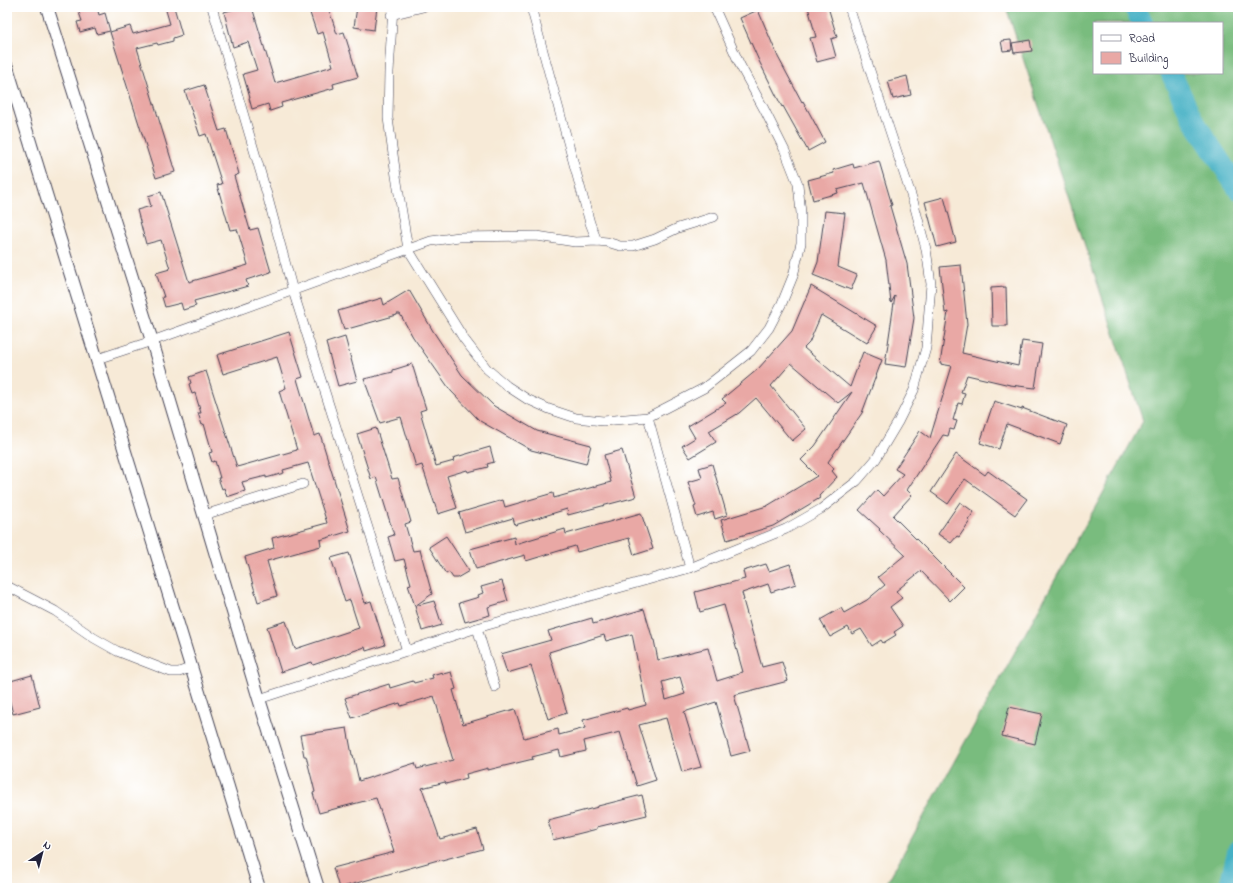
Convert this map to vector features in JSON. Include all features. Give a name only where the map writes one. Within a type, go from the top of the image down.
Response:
[{"type":"street","points":[[47,7],[152,341],[259,699],[318,888]]},
{"type":"street","points":[[212,7],[293,291],[407,651]]},
{"type":"street","points":[[423,7],[392,11],[388,118],[408,249],[464,339],[487,369],[507,386],[543,407],[576,418],[603,421],[648,417],[704,388],[751,351],[769,328],[782,303],[793,276],[801,243],[801,213],[798,184],[785,151],[740,65],[714,7]]},
{"type":"street","points":[[531,7],[590,223],[597,241]]},
{"type":"street","points":[[259,699],[477,628],[690,568],[786,529],[821,509],[857,480],[876,459],[898,422],[914,390],[926,348],[931,284],[926,249],[914,204],[849,7]]},
{"type":"street","points":[[7,67],[190,668],[259,888]]},
{"type":"street","points":[[97,359],[152,341],[431,241],[459,238],[537,236],[575,242],[597,241],[620,246],[633,246],[654,239],[678,228],[714,217]]},
{"type":"street","points":[[648,417],[690,568]]},
{"type":"street","points":[[204,515],[303,484]]},
{"type":"street","points":[[7,586],[55,611],[94,638],[117,651],[170,672],[179,672],[190,668]]},
{"type":"street","points":[[477,628],[495,686]]},
{"type":"green space","points":[[1006,7],[1238,7],[1238,888],[884,888],[1143,421]]},
{"type":"building","points":[[77,7],[97,7],[99,15],[105,13],[110,31],[97,34],[95,28],[80,32],[77,22],[82,21]]},
{"type":"building","points":[[165,7],[174,7],[182,35],[173,38],[173,41],[137,48],[175,172],[156,178],[110,32],[130,26],[133,34],[170,24]]},
{"type":"building","points":[[242,7],[252,7],[275,83],[333,66],[323,32],[317,34],[308,7],[328,7],[337,34],[344,32],[358,77],[333,84],[334,88],[281,103],[282,107],[270,111],[268,104],[252,109],[243,74],[257,70],[248,42],[233,47],[224,12]]},
{"type":"building","points":[[357,7],[377,7],[374,30],[354,27]]},
{"type":"building","points":[[808,7],[828,7],[837,37],[831,39],[836,57],[817,62],[810,38],[816,37]]},
{"type":"building","points":[[758,10],[778,57],[825,142],[808,151],[783,106],[782,107],[740,18]]},
{"type":"building","points":[[1011,40],[1012,50],[1003,51],[1001,41]]},
{"type":"building","points":[[1030,40],[1032,51],[1014,53],[1012,43]]},
{"type":"building","points":[[907,76],[911,95],[893,99],[888,81]]},
{"type":"building","points":[[204,85],[219,131],[226,129],[239,174],[234,176],[250,230],[258,228],[271,272],[246,280],[248,286],[194,301],[196,306],[183,310],[181,303],[165,307],[162,297],[164,297],[156,273],[170,269],[161,240],[146,244],[137,210],[151,206],[148,196],[161,192],[189,282],[248,265],[237,229],[230,230],[217,185],[222,184],[206,134],[200,136],[185,91]]},
{"type":"building","points":[[879,161],[907,264],[914,318],[906,367],[885,364],[895,296],[891,303],[886,260],[864,183],[837,190],[838,193],[813,200],[808,180],[834,173],[833,170],[853,164],[854,168]]},
{"type":"building","points":[[944,197],[956,242],[937,247],[925,202]]},
{"type":"building","points":[[825,211],[845,213],[838,267],[857,275],[851,290],[813,275],[818,262]]},
{"type":"building","points":[[961,265],[967,324],[962,353],[1018,366],[1022,341],[1042,344],[1035,388],[1010,385],[967,375],[961,392],[965,393],[962,404],[958,403],[953,420],[957,421],[954,430],[950,429],[948,436],[943,435],[907,490],[912,495],[893,516],[964,587],[950,601],[921,571],[896,591],[902,598],[890,607],[903,626],[894,632],[896,635],[883,643],[881,640],[872,646],[861,629],[852,634],[848,627],[830,637],[820,620],[841,608],[844,613],[867,600],[885,585],[878,577],[905,555],[859,510],[877,490],[883,496],[903,474],[895,469],[920,431],[930,438],[952,366],[940,364],[948,312],[945,313],[940,267]]},
{"type":"building","points":[[811,286],[877,326],[867,343],[821,315],[809,343],[804,348],[850,387],[863,352],[882,360],[862,413],[828,462],[834,469],[832,471],[837,477],[819,496],[820,498],[773,526],[727,540],[721,520],[767,506],[817,476],[801,460],[815,446],[852,392],[838,403],[791,363],[771,386],[806,429],[792,441],[756,398],[739,413],[709,431],[716,442],[690,458],[682,446],[695,438],[688,426],[726,403],[722,399],[758,369],[792,331]]},
{"type":"building","points":[[1006,287],[1007,326],[992,326],[991,288]]},
{"type":"building","points":[[409,290],[433,331],[462,375],[494,406],[537,431],[591,445],[586,464],[531,450],[480,421],[451,391],[413,337],[400,314],[344,330],[338,311],[382,298],[384,305]]},
{"type":"building","points":[[289,332],[303,377],[297,379],[314,436],[320,434],[350,531],[320,540],[321,546],[267,561],[277,596],[258,602],[245,557],[274,548],[272,538],[327,523],[308,463],[283,470],[284,473],[242,482],[245,491],[227,497],[218,478],[220,478],[215,461],[212,462],[209,453],[212,452],[204,424],[202,425],[198,413],[201,413],[195,393],[192,394],[189,384],[191,383],[189,377],[206,371],[237,467],[297,450],[279,391],[286,388],[277,357],[223,374],[217,355]]},
{"type":"building","points":[[345,337],[357,381],[338,386],[326,343]]},
{"type":"building","points":[[412,364],[426,409],[420,411],[436,466],[454,461],[453,458],[490,447],[494,462],[487,464],[488,467],[468,472],[467,470],[447,476],[457,508],[438,514],[422,465],[416,467],[401,417],[380,423],[364,379],[393,372],[393,370]]},
{"type":"building","points":[[994,401],[1022,410],[1022,408],[1067,425],[1060,444],[1007,424],[999,449],[980,443]]},
{"type":"building","points":[[376,428],[392,479],[398,478],[411,522],[405,524],[413,551],[420,550],[432,594],[415,606],[408,585],[411,584],[404,559],[395,561],[388,537],[394,535],[376,477],[371,479],[357,434]]},
{"type":"building","points":[[622,450],[636,497],[568,515],[567,509],[515,525],[513,518],[465,532],[459,513],[503,500],[505,507],[553,493],[554,498],[611,482],[604,455]]},
{"type":"building","points":[[956,454],[985,475],[988,471],[1027,499],[1015,515],[965,479],[948,504],[931,492]]},
{"type":"building","points":[[712,464],[727,515],[715,519],[713,512],[697,517],[694,507],[696,506],[688,482],[702,478],[699,468]]},
{"type":"building","points":[[960,502],[974,512],[968,520],[970,521],[959,537],[957,536],[951,543],[938,534]]},
{"type":"building","points":[[641,513],[653,549],[634,555],[629,538],[577,552],[575,546],[526,561],[525,555],[476,569],[470,549],[514,537],[515,544],[565,529],[566,534]]},
{"type":"building","points":[[446,536],[469,571],[457,578],[453,578],[449,572],[446,574],[429,547]]},
{"type":"building","points":[[349,553],[365,603],[371,601],[385,645],[366,651],[365,647],[313,665],[312,662],[281,672],[267,627],[286,621],[295,649],[359,628],[350,600],[345,602],[331,558]]},
{"type":"building","points":[[766,564],[769,571],[790,564],[796,584],[771,592],[768,584],[742,593],[762,667],[782,662],[788,681],[734,695],[750,751],[731,756],[716,702],[684,712],[701,767],[682,772],[666,718],[639,725],[656,780],[637,786],[620,732],[584,741],[586,751],[561,757],[559,750],[532,757],[533,759],[466,774],[467,778],[446,784],[445,782],[422,788],[440,839],[477,829],[483,849],[339,888],[333,868],[394,852],[376,798],[319,813],[300,735],[347,728],[359,781],[415,763],[417,769],[453,760],[434,696],[401,706],[400,703],[352,718],[345,698],[389,684],[390,688],[413,681],[414,683],[433,678],[432,675],[442,672],[443,674],[451,672],[456,689],[453,690],[463,724],[515,709],[524,738],[558,729],[559,735],[585,728],[583,720],[627,708],[628,710],[646,705],[632,634],[606,641],[604,635],[549,652],[567,713],[548,719],[531,666],[507,673],[501,654],[551,640],[548,631],[592,618],[593,624],[644,609],[654,640],[658,660],[708,648],[717,681],[739,674],[743,672],[724,605],[700,612],[695,592],[745,579],[743,571]],"holes":[[[680,677],[685,694],[666,700],[662,682]]]},
{"type":"building","points":[[502,581],[508,601],[488,607],[490,615],[465,622],[459,603],[479,597],[478,595],[483,593],[481,587]]},
{"type":"building","points":[[434,601],[442,625],[422,631],[415,606]]},
{"type":"building","points":[[32,675],[40,707],[13,714],[7,690],[7,682]]},
{"type":"building","points":[[1009,707],[1042,714],[1035,744],[1002,736]]},
{"type":"building","points":[[642,795],[647,815],[597,827],[597,829],[553,840],[548,820]]},
{"type":"waterway","points":[[1134,7],[1142,22]]},
{"type":"waterway","points":[[1171,74],[1192,118],[1238,189]]},
{"type":"waterway","points":[[1229,888],[1238,850]]}]
